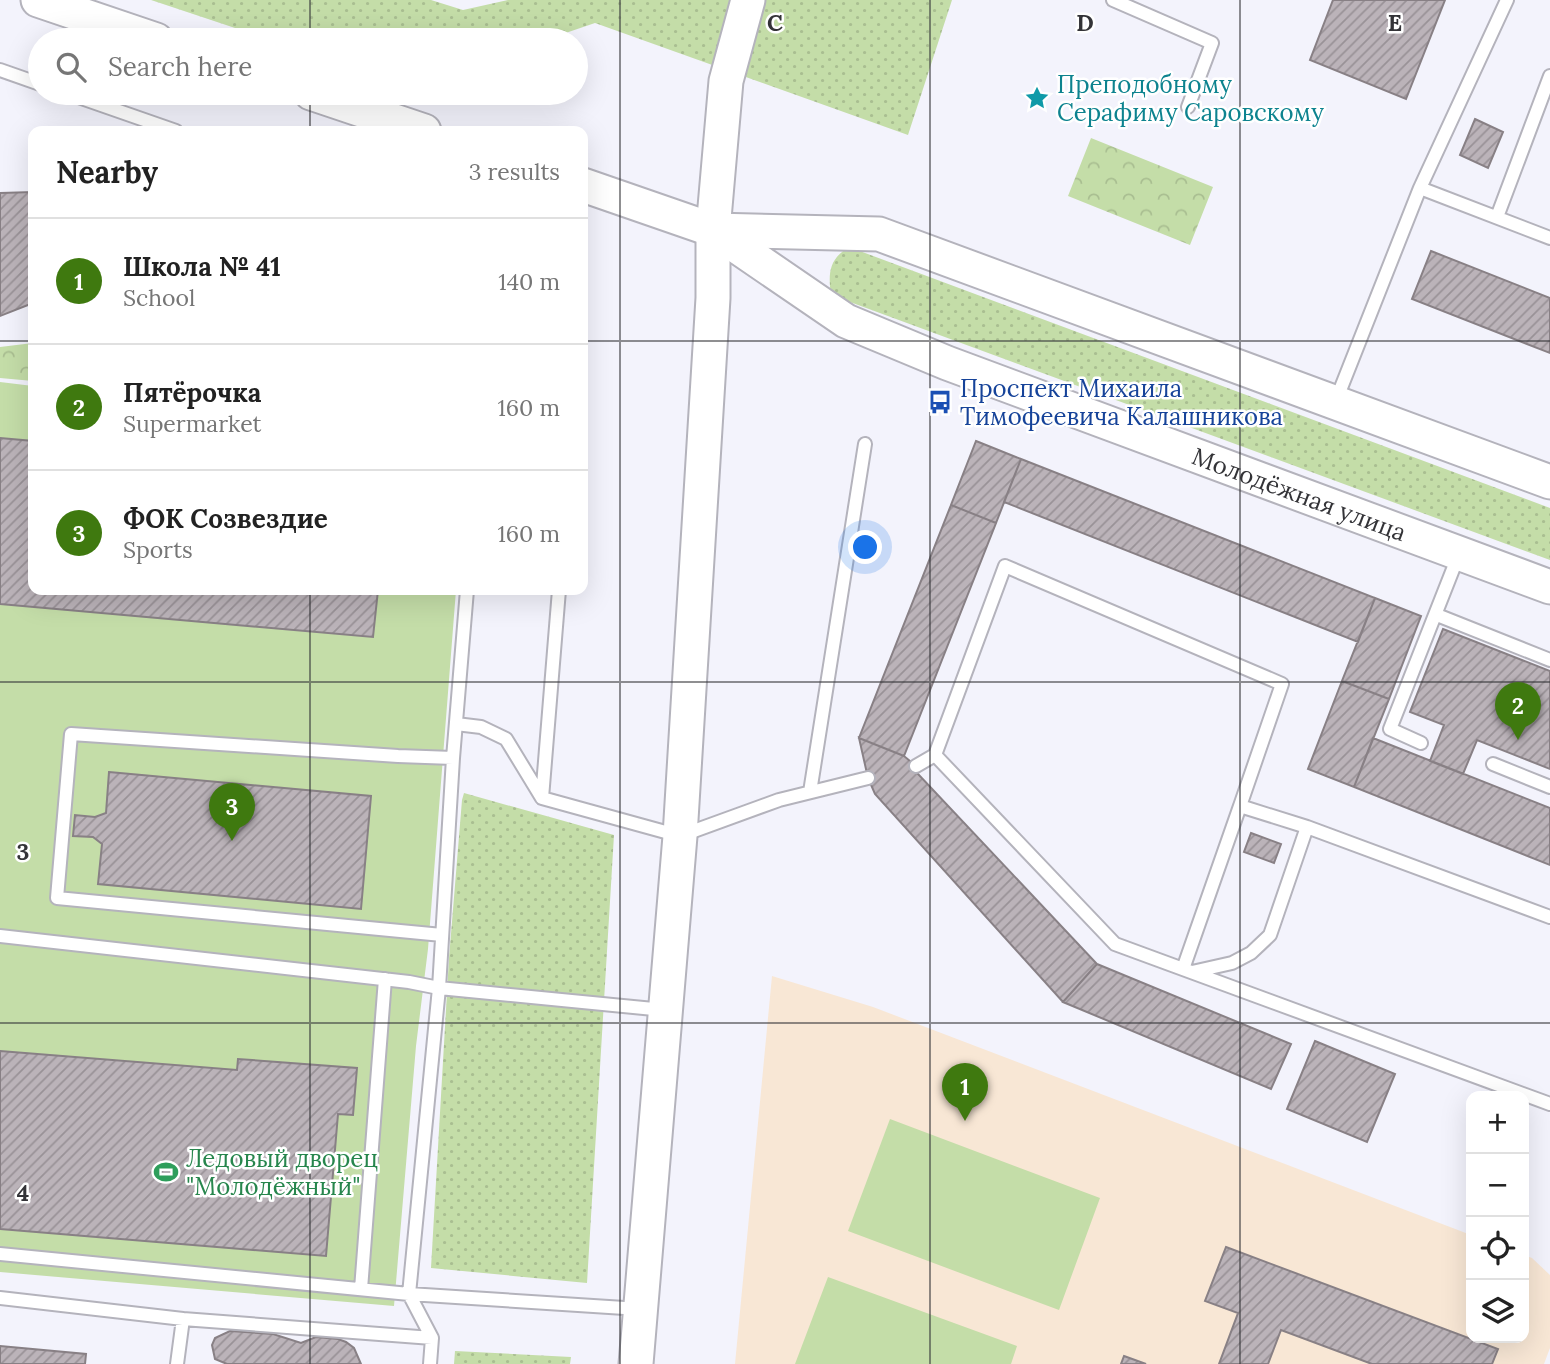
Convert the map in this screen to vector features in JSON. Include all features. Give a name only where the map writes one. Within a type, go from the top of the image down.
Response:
[{"type":"main road","points":[[38,0],[121,28]]},
{"type":"main road","points":[[636,1364],[680,836],[713,298],[713,230],[726,81],[748,0]]},
{"type":"main road","points":[[347,105],[409,126]]},
{"type":"main road","name":"Молодёжная улица","points":[[588,187],[713,230],[846,321],[960,368],[1550,587]]},
{"type":"main road","name":"Молодёжная улица","points":[[713,230],[879,234],[1550,482]]},
{"type":"lane","points":[[1113,0],[1212,43],[1188,107]]},
{"type":"lane","points":[[1335,403],[1420,188],[1507,0]]},
{"type":"lane","points":[[0,70],[28,80]]},
{"type":"lane","points":[[1497,218],[1550,76]]},
{"type":"lane","points":[[101,105],[162,126]]},
{"type":"lane","points":[[1420,188],[1550,238]]},
{"type":"lane","points":[[810,792],[865,443]]},
{"type":"lane","points":[[1421,743],[1390,729],[1460,554]]},
{"type":"lane","points":[[916,766],[935,755],[1006,566],[1282,684],[1187,970]]},
{"type":"lane","points":[[430,1364],[432,1338],[409,1294],[439,988],[453,758],[467,595]]},
{"type":"lane","points":[[542,799],[559,595]]},
{"type":"lane","points":[[1437,615],[1550,660]]},
{"type":"lane","points":[[456,724],[481,727],[506,738],[542,799],[680,836],[779,800],[868,778]]},
{"type":"lane","points":[[442,935],[57,898],[71,734],[453,758]]},
{"type":"lane","points":[[935,755],[1115,944],[1550,1104]]},
{"type":"lane","points":[[1493,764],[1550,787]]},
{"type":"lane","points":[[1240,806],[1307,827],[1550,918]]},
{"type":"lane","points":[[1187,970],[1232,963],[1251,953],[1270,935],[1307,827]]},
{"type":"lane","points":[[0,936],[385,979],[439,988],[666,1010]]},
{"type":"lane","points":[[361,1289],[385,979]]},
{"type":"lane","points":[[0,1254],[409,1294],[640,1309]]},
{"type":"lane","points":[[0,1298],[183,1319],[432,1338]]},
{"type":"lane","points":[[177,1364],[183,1319]]},
{"type":"shaded area","points":[[772,976],[873,1007],[1466,1233],[1466,1343],[1529,1343],[1529,1257],[1550,1275],[1550,1348],[1544,1364],[735,1364]]},
{"type":"green space","points":[[151,0],[431,0],[463,10],[508,0],[952,0],[908,135],[595,23],[580,28],[235,28]]},
{"type":"green space","points":[[1091,138],[1213,187],[1190,245],[1068,196]]},
{"type":"green space","points":[[849,247],[1550,508],[1550,560],[831,295],[831,267],[837,256]]},
{"type":"green space","points":[[28,344],[28,381],[0,378],[0,347]]},
{"type":"green space","points":[[0,382],[28,385],[28,595],[456,595],[428,949],[416,1046],[394,1306],[0,1272]]},
{"type":"green space","points":[[464,793],[614,835],[587,1283],[431,1268],[449,958]]},
{"type":"green space","points":[[890,1119],[1100,1198],[1059,1310],[848,1231]]},
{"type":"green space","points":[[828,1277],[1017,1346],[1011,1364],[795,1364]]},
{"type":"green space","points":[[455,1351],[571,1357],[570,1364],[454,1364]]},
{"type":"building","points":[[1333,0],[1445,0],[1406,99],[1310,60]]},
{"type":"building","points":[[1475,119],[1503,132],[1488,168],[1460,155]]},
{"type":"building","points":[[28,192],[28,305],[0,316],[0,193]]},
{"type":"building","points":[[1431,251],[1550,298],[1550,353],[1412,299]]},
{"type":"building","points":[[0,438],[28,441],[28,595],[377,595],[373,637],[0,604]]},
{"type":"building","points":[[976,441],[1021,459],[996,523],[951,505]]},
{"type":"building","points":[[1021,459],[1375,598],[1358,642],[1004,502]]},
{"type":"building","points":[[951,505],[996,523],[904,756],[859,738]]},
{"type":"building","points":[[1375,598],[1421,616],[1389,699],[1342,681]]},
{"type":"building","points":[[1443,629],[1550,671],[1550,769],[1477,740],[1463,774],[1430,761],[1444,725],[1410,712]]},
{"type":"building","points":[[1342,681],[1389,699],[1354,787],[1308,769]]},
{"type":"building","points":[[859,738],[904,756],[916,766],[918,774],[1097,964],[1063,1002],[875,794],[868,778]]},
{"type":"building","points":[[1373,738],[1550,808],[1550,865],[1354,787]]},
{"type":"building","points":[[109,772],[371,796],[361,909],[98,884],[102,844],[93,837],[73,836],[75,815],[95,817],[106,813]]},
{"type":"building","points":[[1251,833],[1281,844],[1274,863],[1244,852]]},
{"type":"building","points":[[1097,964],[1291,1044],[1271,1089],[1063,1002]]},
{"type":"building","points":[[1315,1041],[1395,1074],[1367,1142],[1287,1109]]},
{"type":"building","name":"Ледовый дворец \"Молодёжный\"","points":[[0,1051],[237,1070],[238,1059],[357,1068],[353,1115],[338,1114],[326,1256],[0,1229]]},
{"type":"building","points":[[1226,1247],[1466,1337],[1466,1343],[1482,1343],[1498,1349],[1492,1364],[1372,1364],[1281,1330],[1268,1364],[1219,1364],[1238,1313],[1205,1301]]},
{"type":"building","points":[[230,1331],[273,1334],[301,1343],[316,1337],[338,1339],[354,1348],[361,1364],[227,1364],[215,1359],[212,1345],[215,1338]]},
{"type":"building","points":[[0,1346],[86,1354],[85,1364],[0,1364]]},
{"type":"building","points":[[1124,1356],[1146,1364],[1121,1364]]},
{"type":"place","name":"Преподобному Серафиму Саровскому","points":[[1037,98]]},
{"type":"place","name":"Проспект Михаила Тимофеевича Калашникова","points":[[940,402]]},
{"type":"place","name":"Пятёрочка","points":[[1518,740]]},
{"type":"place","name":"ФОК Созвездие","points":[[232,841]]},
{"type":"place","name":"Школа № 41","points":[[965,1121]]},
{"type":"place","name":"Ледовый дворец \"Молодёжный\"","points":[[166,1172]]}]
